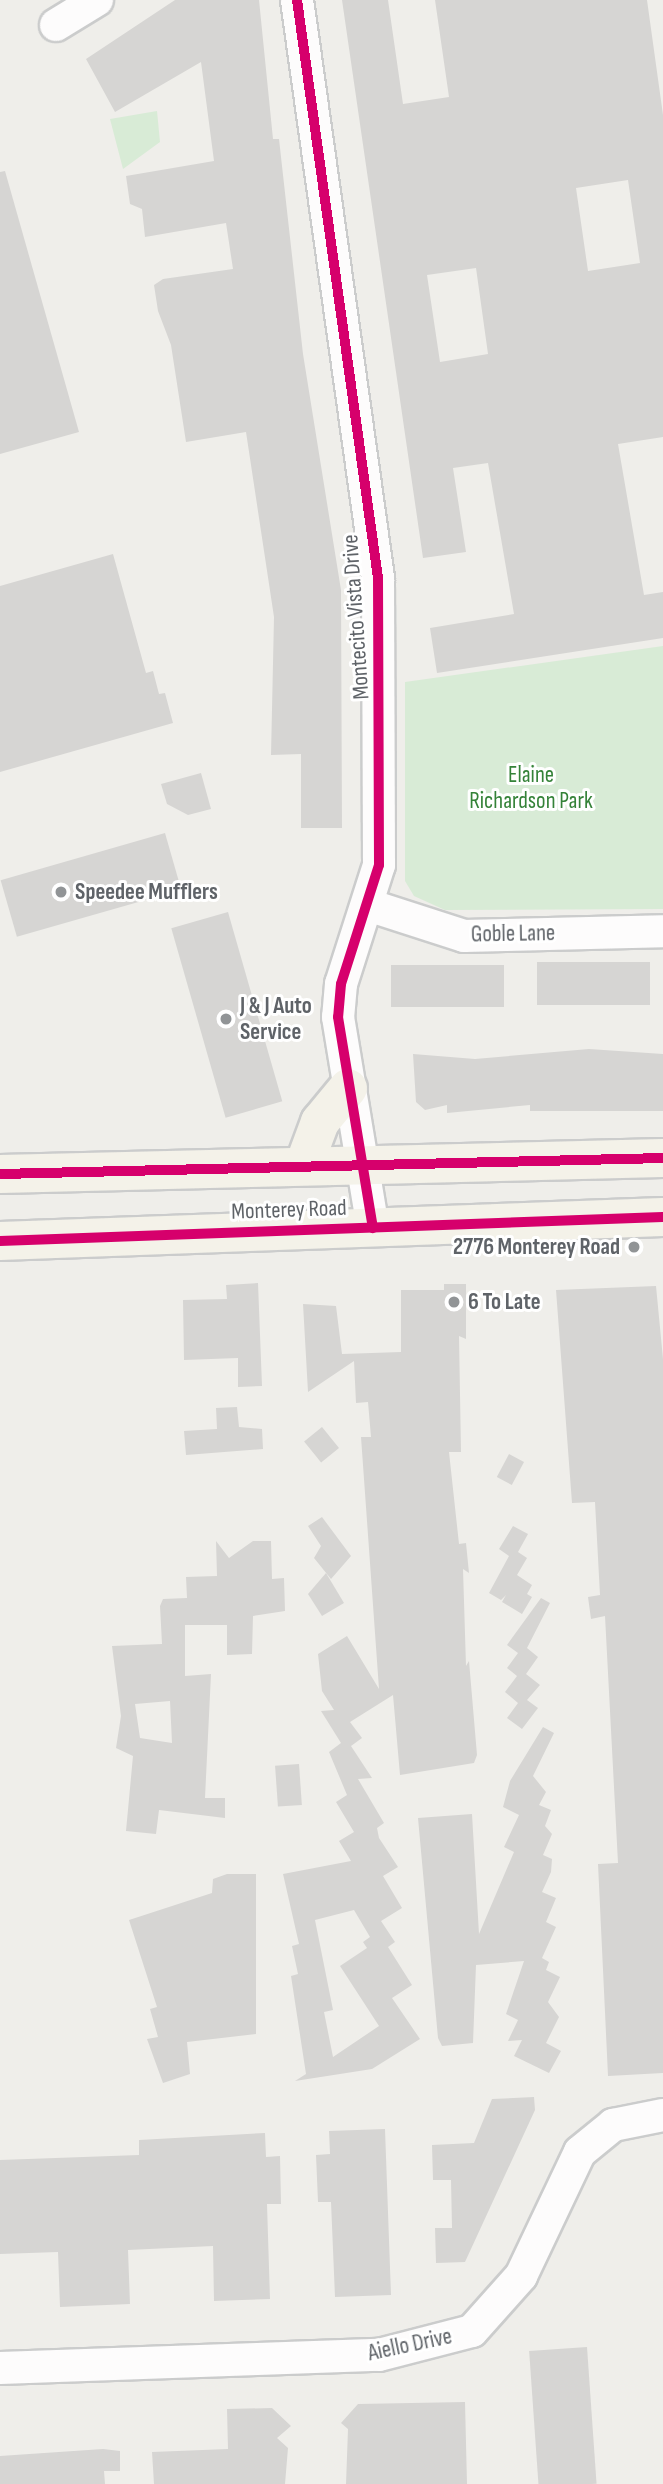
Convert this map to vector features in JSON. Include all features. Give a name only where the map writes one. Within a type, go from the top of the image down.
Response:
[{"type":"main road","points":[[304,1165],[320,1122],[348,1088]]},
{"type":"main road","name":"Monterey Road","points":[[0,1174],[663,1158]]},
{"type":"main road","name":"Monterey Road","points":[[0,1241],[663,1217]]},
{"type":"street","points":[[56,25],[97,0]]},
{"type":"street","name":"Montecito Vista Drive","points":[[298,0],[378,578],[379,866],[339,1002],[348,1088],[373,1228]]},
{"type":"street","name":"Goble Lane","points":[[368,905],[464,936],[663,931]]},
{"type":"street","name":"Aiello Drive","points":[[0,2368],[379,2355],[472,2331],[522,2276],[580,2152],[613,2125],[663,2116]]},
{"type":"green space","points":[[157,111],[160,142],[123,169],[110,119]]},
{"type":"green space","name":"Elaine Richardson Park","points":[[663,646],[663,909],[445,910],[414,896],[405,881],[405,682]]},
{"type":"building","points":[[175,0],[259,0],[273,139],[279,139],[303,354],[341,590],[342,828],[301,828],[301,754],[271,755],[274,617],[246,432],[186,442],[171,345],[158,311],[154,285],[163,279],[233,269],[226,223],[145,237],[142,209],[130,204],[126,176],[214,161],[201,62],[115,112],[86,59]]},
{"type":"building","points":[[342,0],[388,0],[403,104],[449,97],[435,0],[647,0],[663,115],[663,437],[618,444],[644,595],[663,592],[663,638],[437,673],[430,628],[514,614],[488,463],[453,468],[466,552],[423,558]],"holes":[[[628,180],[640,263],[588,271],[576,188]],[[476,268],[488,354],[440,362],[427,275]]]},
{"type":"building","points":[[5,171],[79,432],[0,454],[0,172]]},
{"type":"building","points":[[113,554],[146,673],[153,671],[159,694],[165,693],[173,723],[0,772],[0,586]]},
{"type":"building","points":[[201,773],[211,809],[188,815],[167,804],[161,784]]},
{"type":"building","points":[[165,833],[181,890],[17,937],[1,880]]},
{"type":"building","points":[[228,912],[282,1101],[226,1118],[171,928]]},
{"type":"building","points":[[537,962],[650,962],[650,1005],[537,1005]]},
{"type":"building","points":[[391,965],[504,965],[504,1007],[391,1007]]},
{"type":"building","points":[[589,1049],[663,1054],[663,1111],[530,1111],[530,1105],[447,1113],[447,1105],[425,1110],[416,1102],[413,1054],[475,1059]]},
{"type":"building","points":[[258,1283],[262,1386],[238,1387],[238,1358],[184,1360],[183,1300],[227,1299],[226,1285]]},
{"type":"building","points":[[444,1284],[466,1284],[466,1339],[459,1336],[461,1452],[449,1452],[459,1544],[466,1543],[469,1573],[463,1569],[466,1666],[469,1661],[477,1755],[474,1763],[400,1775],[393,1695],[350,1722],[362,1738],[351,1746],[372,1778],[358,1779],[384,1823],[377,1828],[379,1838],[398,1867],[383,1876],[402,1908],[381,1921],[395,1942],[388,1947],[412,1985],[392,1998],[420,2039],[372,2069],[295,2081],[306,2074],[291,1976],[298,1974],[292,1946],[299,1944],[283,1874],[351,1861],[339,1841],[354,1832],[336,1802],[347,1795],[329,1752],[341,1743],[321,1711],[334,1710],[322,1691],[318,1654],[347,1636],[379,1689],[361,1437],[371,1437],[368,1402],[356,1403],[354,1361],[308,1392],[303,1304],[336,1306],[342,1354],[401,1352],[401,1290],[444,1290]],"holes":[[[354,1910],[370,1937],[363,1942],[367,1948],[340,1966],[379,2026],[333,2057],[324,2012],[333,2010],[315,1920]]]},
{"type":"building","points":[[656,1286],[663,1359],[663,2073],[608,2076],[598,1864],[618,1863],[605,1616],[591,1619],[588,1597],[600,1595],[595,1502],[572,1503],[556,1290]]},
{"type":"building","points":[[237,1407],[239,1427],[262,1429],[263,1449],[186,1455],[184,1431],[217,1429],[216,1408]]},
{"type":"building","points":[[322,1427],[339,1448],[321,1462],[304,1441]]},
{"type":"building","points":[[509,1454],[524,1462],[512,1485],[497,1477]]},
{"type":"building","points":[[322,1517],[351,1556],[331,1579],[314,1558],[321,1546],[308,1526]]},
{"type":"building","points":[[513,1526],[528,1534],[518,1552],[527,1558],[517,1575],[532,1585],[527,1594],[532,1597],[522,1614],[502,1602],[506,1595],[501,1600],[489,1593],[509,1556],[499,1549]]},
{"type":"building","points":[[216,1541],[229,1558],[253,1541],[271,1541],[272,1579],[284,1578],[285,1611],[253,1616],[252,1654],[227,1655],[227,1625],[185,1625],[185,1676],[211,1674],[205,1798],[225,1798],[225,1818],[159,1810],[156,1834],[126,1831],[133,1756],[116,1748],[121,1716],[112,1646],[162,1644],[160,1606],[163,1599],[187,1598],[186,1577],[217,1576]],"holes":[[[170,1701],[172,1743],[140,1738],[135,1704]]]},
{"type":"building","points":[[326,1573],[344,1603],[322,1616],[308,1594]]},
{"type":"building","points":[[541,1598],[550,1603],[527,1648],[538,1657],[526,1674],[540,1685],[527,1700],[538,1708],[522,1729],[507,1718],[518,1703],[505,1692],[517,1676],[507,1668],[518,1653],[507,1645]]},
{"type":"building","points":[[543,1727],[554,1733],[533,1776],[546,1792],[539,1805],[551,1810],[545,1826],[552,1834],[543,1855],[552,1859],[551,1872],[542,1892],[556,1898],[546,1922],[556,1927],[542,1958],[549,1962],[546,1970],[560,1977],[548,2002],[559,2017],[546,2043],[561,2051],[549,2073],[514,2056],[522,2040],[508,2041],[518,2020],[506,2014],[524,1961],[476,1965],[473,2043],[442,2046],[438,2038],[418,1818],[472,1814],[479,1934],[514,1852],[504,1847],[519,1815],[503,1807],[510,1781]]},
{"type":"building","points":[[299,1764],[302,1805],[278,1807],[275,1766]]},
{"type":"building","points":[[227,1874],[256,1874],[256,2034],[187,2042],[190,2074],[163,2083],[147,2039],[158,2037],[150,2009],[157,2007],[129,1920],[212,1893],[213,1879]]},
{"type":"building","points":[[534,2097],[535,2110],[465,2262],[436,2263],[435,2228],[452,2228],[451,2180],[433,2180],[432,2145],[474,2143],[492,2099]]},
{"type":"building","points":[[385,2129],[391,2295],[335,2297],[331,2202],[318,2202],[316,2155],[330,2154],[329,2131]]},
{"type":"building","points":[[265,2133],[266,2157],[280,2156],[281,2204],[267,2204],[270,2299],[214,2301],[213,2246],[128,2250],[130,2304],[60,2307],[58,2252],[0,2254],[0,2160],[139,2155],[139,2140]]},
{"type":"building","points":[[587,2347],[597,2484],[538,2484],[529,2351]]},
{"type":"building","points":[[465,2402],[467,2484],[346,2484],[348,2429],[341,2423],[358,2404]]},
{"type":"building","points":[[272,2408],[291,2426],[277,2438],[288,2448],[285,2484],[154,2484],[152,2452],[228,2449],[227,2409]]},
{"type":"building","points":[[103,2449],[120,2451],[120,2471],[104,2471],[105,2484],[0,2484],[0,2456]]},
{"type":"cycle path","points":[[297,0],[378,578],[379,865],[341,984],[338,1017],[373,1228]]},
{"type":"cycle path","points":[[0,1174],[663,1158]]},
{"type":"cycle path","points":[[0,1241],[663,1217]]},
{"type":"place","name":"Speedee Mufflers","points":[[61,892]]},
{"type":"place","name":"J & J Auto Service","points":[[226,1019]]},
{"type":"place","name":"2776 Monterey Road","points":[[634,1247]]},
{"type":"place","name":"6 To Late","points":[[454,1302]]}]
